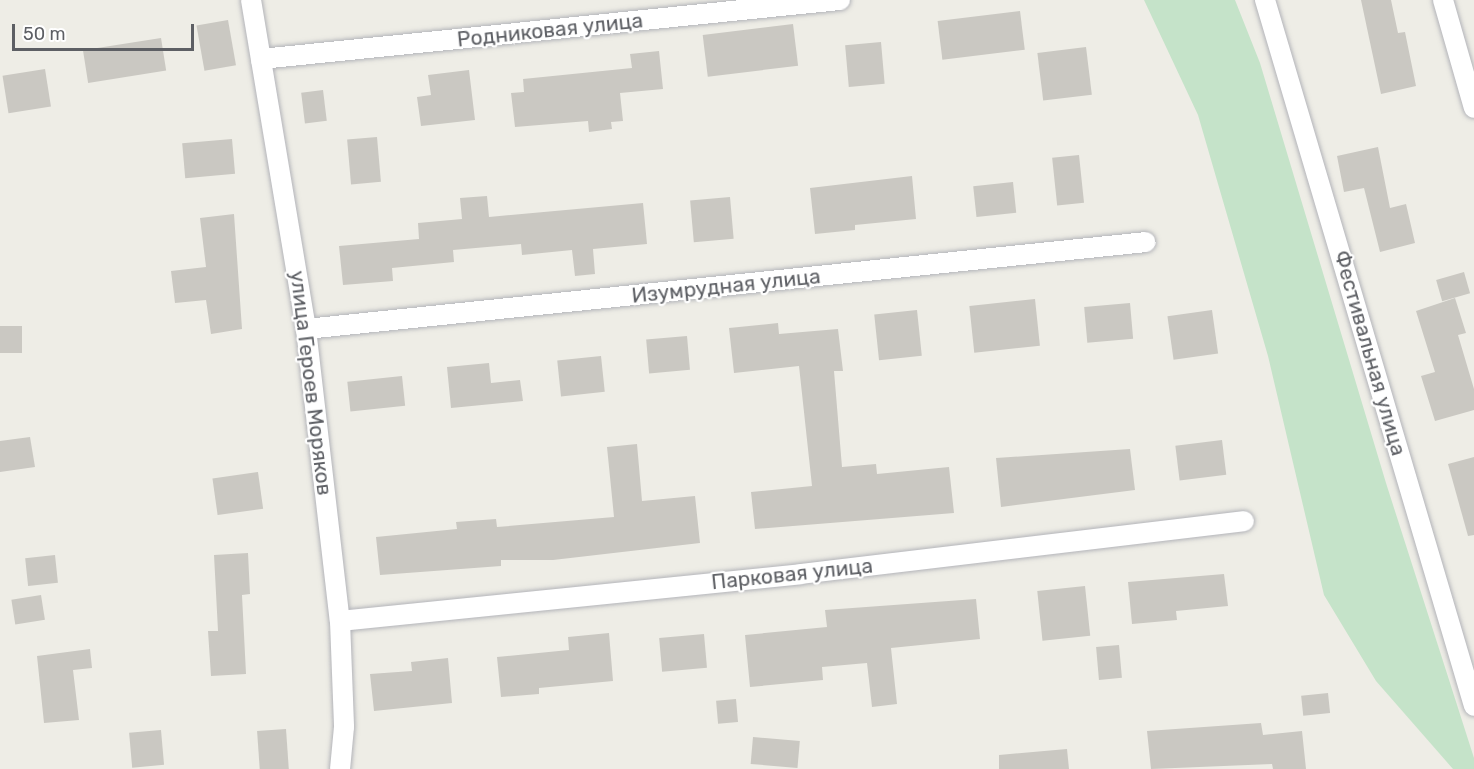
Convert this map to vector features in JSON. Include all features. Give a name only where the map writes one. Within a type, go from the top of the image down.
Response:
[{"type":"street","name":"улица Героев Моряков","points":[[251,0],[306,329],[340,621],[344,727],[340,769]]},
{"type":"street","name":"Родниковая улица","points":[[261,59],[840,0]]},
{"type":"street","name":"Фестивальная улица","points":[[1265,0],[1474,706]]},
{"type":"street","points":[[1443,0],[1474,108]]},
{"type":"street","name":"Изумрудная улица","points":[[306,329],[1146,242]]},
{"type":"street","name":"Парковая улица","points":[[340,621],[801,574],[1244,521]]},
{"type":"green space","points":[[1144,0],[1235,0],[1260,63],[1386,483],[1474,758],[1474,769],[1453,769],[1376,681],[1324,595],[1268,356],[1198,115]]},
{"type":"building","points":[[1361,0],[1391,0],[1398,33],[1405,32],[1416,86],[1381,94]]},
{"type":"building","points":[[1020,11],[1025,50],[942,60],[938,21]]},
{"type":"building","points":[[228,20],[236,65],[204,71],[196,26]]},
{"type":"building","points":[[793,24],[798,66],[708,77],[703,35]]},
{"type":"building","points":[[161,38],[166,71],[88,83],[83,50]]},
{"type":"building","points":[[881,42],[885,84],[849,87],[845,45]]},
{"type":"building","points":[[1086,47],[1092,95],[1043,101],[1037,53]]},
{"type":"building","points":[[659,51],[663,89],[620,93],[623,121],[611,122],[612,129],[589,132],[588,121],[515,127],[511,93],[524,92],[523,79],[632,68],[630,54]]},
{"type":"building","points":[[45,69],[51,107],[8,113],[3,76]]},
{"type":"building","points":[[469,70],[475,120],[421,126],[417,97],[431,95],[428,75]]},
{"type":"building","points":[[323,90],[327,121],[305,123],[301,93]]},
{"type":"building","points":[[377,137],[381,182],[351,184],[347,140]]},
{"type":"building","points":[[232,139],[235,174],[185,178],[182,143]]},
{"type":"building","points":[[1378,147],[1390,208],[1406,204],[1415,243],[1380,252],[1364,188],[1344,192],[1337,156]]},
{"type":"building","points":[[1079,155],[1084,203],[1057,206],[1052,158]]},
{"type":"building","points":[[912,176],[916,219],[855,225],[855,230],[815,234],[810,188]]},
{"type":"building","points":[[1013,182],[1016,213],[976,217],[973,186]]},
{"type":"building","points":[[487,196],[489,217],[643,203],[647,244],[593,249],[595,274],[575,276],[572,250],[522,255],[521,244],[453,250],[454,262],[392,268],[393,281],[343,285],[339,246],[419,239],[418,223],[462,219],[460,198]]},
{"type":"building","points":[[730,197],[734,239],[694,242],[690,200]]},
{"type":"building","points":[[234,214],[242,329],[211,334],[206,300],[175,303],[171,271],[206,267],[200,218]]},
{"type":"building","points":[[1464,272],[1470,293],[1442,301],[1436,280]]},
{"type":"building","points":[[1455,298],[1466,333],[1458,335],[1474,389],[1474,410],[1435,421],[1421,376],[1435,372],[1416,311]]},
{"type":"building","points":[[1035,299],[1040,346],[974,353],[969,306]]},
{"type":"building","points":[[1130,303],[1133,339],[1087,343],[1084,307]]},
{"type":"building","points":[[917,310],[922,356],[879,360],[874,314]]},
{"type":"building","points":[[1212,310],[1218,354],[1174,360],[1167,316]]},
{"type":"building","points":[[778,323],[779,334],[838,329],[843,371],[834,371],[842,467],[876,464],[877,474],[949,467],[954,513],[755,529],[751,492],[812,486],[799,366],[734,373],[729,328]]},
{"type":"building","points":[[0,326],[22,326],[22,353],[0,353]]},
{"type":"building","points":[[687,336],[690,370],[649,373],[646,340]]},
{"type":"building","points":[[601,356],[605,392],[561,396],[557,361]]},
{"type":"building","points":[[489,363],[491,383],[520,380],[523,401],[451,408],[447,367]]},
{"type":"building","points":[[402,376],[405,406],[350,412],[347,382]]},
{"type":"building","points":[[30,437],[35,467],[0,472],[0,441]]},
{"type":"building","points":[[1222,440],[1226,475],[1180,480],[1175,446]]},
{"type":"building","points":[[637,444],[642,501],[695,496],[700,543],[553,560],[501,560],[501,566],[380,575],[376,537],[457,529],[456,522],[496,519],[497,527],[614,517],[607,447]]},
{"type":"building","points":[[1130,449],[1135,490],[1001,507],[996,458]]},
{"type":"building","points":[[1474,457],[1474,535],[1468,536],[1448,464]]},
{"type":"building","points":[[258,472],[263,509],[218,515],[212,478]]},
{"type":"building","points":[[248,553],[250,594],[242,595],[246,674],[211,676],[208,631],[218,631],[214,555]]},
{"type":"building","points":[[55,555],[58,583],[28,586],[25,558]]},
{"type":"building","points":[[1224,574],[1228,606],[1176,611],[1177,620],[1132,624],[1128,582]]},
{"type":"building","points":[[1085,586],[1090,636],[1042,641],[1037,591]]},
{"type":"building","points":[[41,595],[45,620],[15,624],[11,600]]},
{"type":"building","points":[[976,599],[980,639],[891,648],[897,704],[872,707],[867,663],[822,667],[823,680],[750,687],[745,635],[827,627],[825,610]]},
{"type":"building","points":[[609,633],[613,681],[539,688],[539,694],[501,697],[497,657],[569,650],[568,637]]},
{"type":"building","points":[[704,634],[707,668],[662,672],[659,638]]},
{"type":"building","points":[[1119,645],[1122,678],[1099,680],[1096,647]]},
{"type":"building","points":[[90,649],[92,668],[73,670],[79,720],[44,723],[37,656]]},
{"type":"building","points":[[448,658],[452,703],[374,711],[370,674],[412,671],[411,662]]},
{"type":"building","points":[[1328,693],[1330,713],[1303,716],[1301,696]]},
{"type":"building","points":[[736,699],[738,722],[718,724],[716,701]]},
{"type":"building","points":[[1261,723],[1263,735],[1302,731],[1306,769],[1273,769],[1272,764],[1151,769],[1147,731]]},
{"type":"building","points":[[286,729],[289,769],[260,769],[257,731]]},
{"type":"building","points":[[161,730],[164,765],[132,768],[129,733]]},
{"type":"building","points":[[753,737],[800,741],[797,768],[751,764]]},
{"type":"building","points":[[1067,749],[1069,769],[999,769],[999,755]]}]
